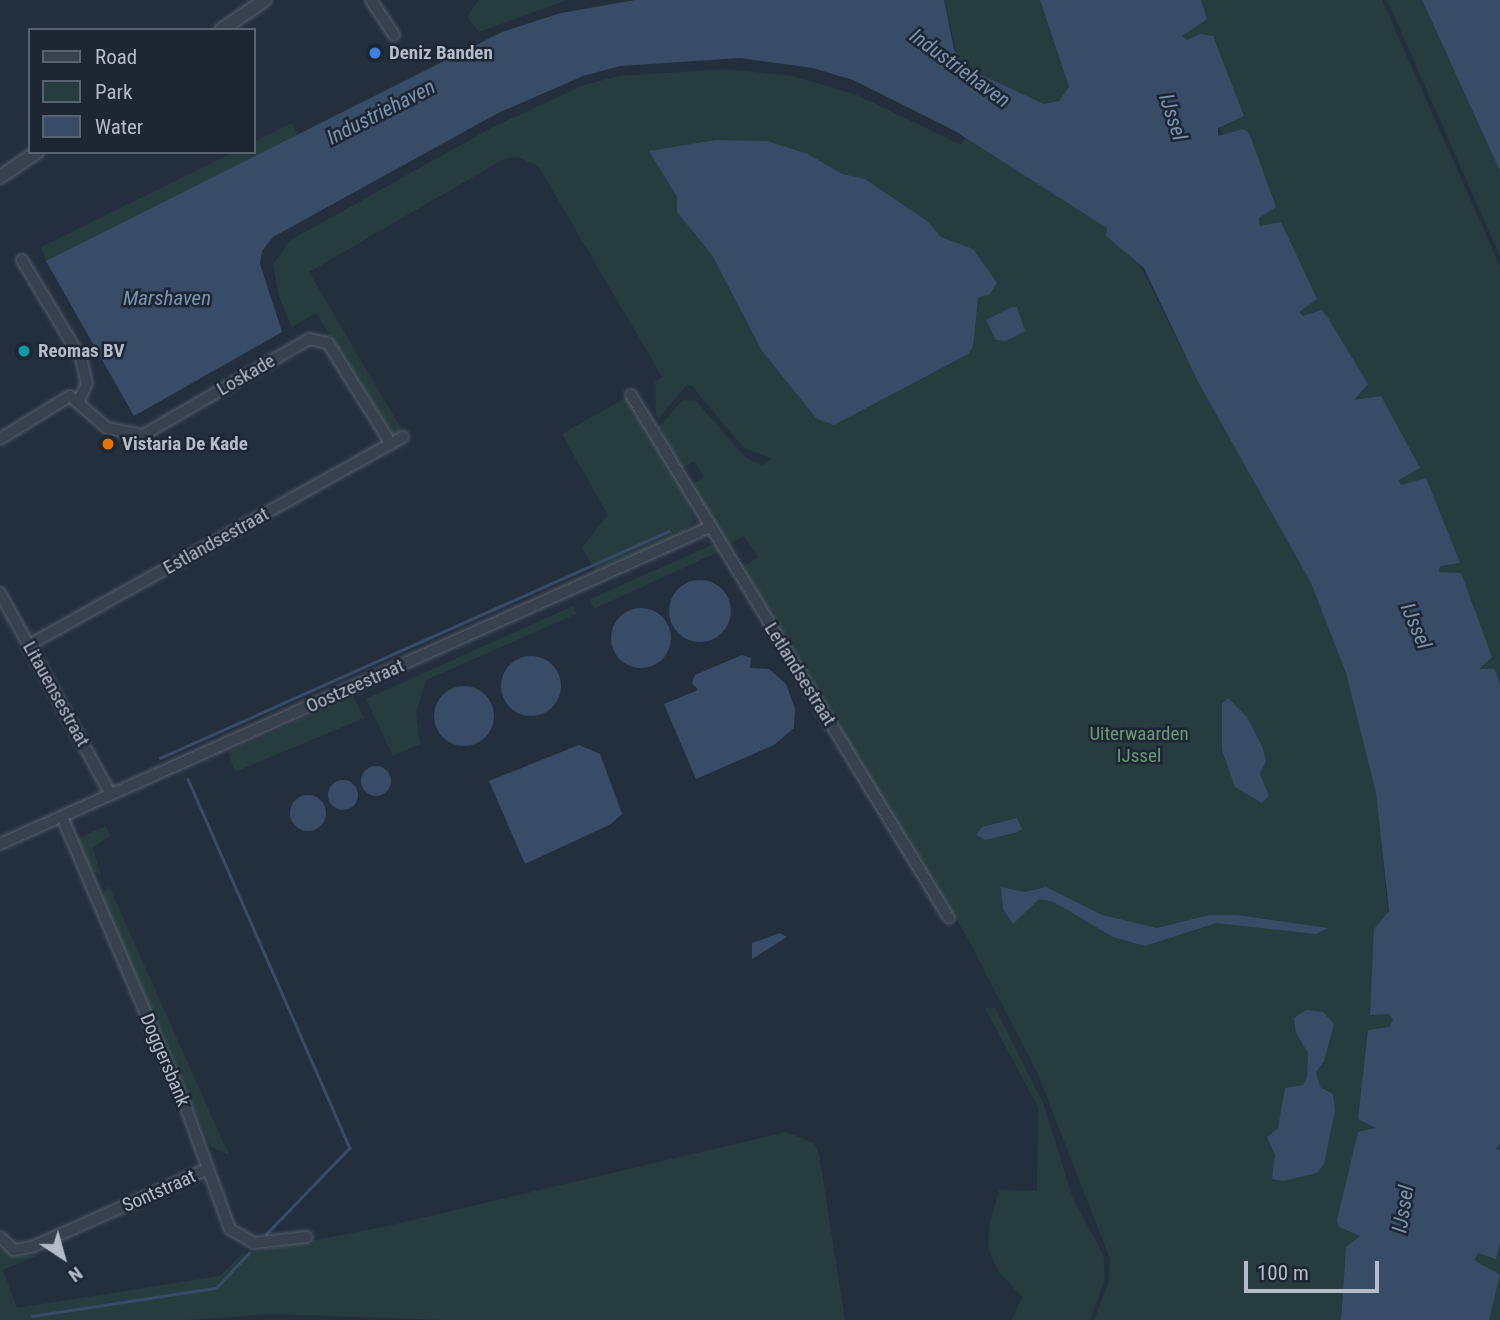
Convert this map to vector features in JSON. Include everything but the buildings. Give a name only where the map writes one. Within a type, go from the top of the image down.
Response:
[{"type":"street","points":[[224,28],[265,0]]},
{"type":"street","points":[[371,0],[394,35]]},
{"type":"street","points":[[0,177],[34,154]]},
{"type":"street","points":[[22,260],[81,358],[87,383],[79,401]]},
{"type":"street","name":"Loskade","points":[[0,439],[63,397],[79,401],[107,428],[143,435],[309,339],[323,340],[391,444]]},
{"type":"street","name":"Letlandsestraat","points":[[631,395],[949,918]]},
{"type":"street","name":"Estlandsestraat","points":[[29,645],[403,437]]},
{"type":"street","name":"Oostzeestraat","points":[[0,845],[710,527]]},
{"type":"street","name":"Litauensestraat","points":[[0,593],[111,795]]},
{"type":"street","name":"Doggersbank","points":[[62,817],[185,1105],[205,1170],[236,1235],[273,1244],[307,1237]]},
{"type":"street","name":"Sontstraat","points":[[0,1237],[13,1250],[24,1250],[205,1170]]},
{"type":"green space","points":[[479,0],[567,0],[479,32],[467,17]]},
{"type":"green space","name":"Uiterwaarden IJssel","points":[[944,0],[1040,0],[1069,88],[1055,106],[1125,252],[1141,267],[1198,382],[1311,583],[1346,673],[1377,797],[1398,1019],[1360,1236],[1346,1247],[1341,1320],[1094,1320],[1109,1281],[1110,1259],[1037,1072],[968,939],[743,567],[758,557],[744,536],[729,544],[691,486],[704,477],[694,461],[681,469],[659,427],[683,400],[696,401],[746,458],[762,465],[772,459],[743,447],[692,386],[687,385],[659,418],[656,416],[655,382],[662,377],[539,167],[518,157],[504,159],[309,272],[402,430],[397,433],[391,432],[316,313],[292,327],[279,297],[273,265],[289,241],[493,127],[584,85],[619,76],[725,69],[793,76],[857,95],[961,145],[995,84],[958,59]]},
{"type":"green space","points":[[1169,0],[1382,0],[1491,246],[1500,267],[1500,759],[1259,226]]},
{"type":"green space","points":[[1387,0],[1422,0],[1500,171],[1500,256]]},
{"type":"green space","points":[[292,123],[299,137],[46,261],[41,247],[230,154],[256,154],[256,141]]},
{"type":"green space","points":[[627,397],[690,504],[693,521],[682,534],[596,571],[582,548],[608,515],[562,434]]},
{"type":"green space","points":[[714,544],[720,551],[594,609],[590,599]]},
{"type":"green space","points":[[573,606],[576,614],[426,680],[416,713],[420,744],[393,756],[366,699]]},
{"type":"green space","points":[[353,695],[364,718],[235,772],[228,752]]},
{"type":"green space","points":[[106,826],[110,836],[93,848],[101,875],[88,869],[76,839]]},
{"type":"green space","points":[[109,886],[229,1155],[211,1147],[101,897]]},
{"type":"green space","points":[[985,1008],[995,1008],[1044,1105],[1073,1199],[1103,1254],[1105,1279],[1090,1320],[1012,1320],[1022,1297],[998,1271],[988,1247],[990,1222],[999,1190],[1037,1191],[1038,1107]]},
{"type":"green space","points":[[1500,1115],[1500,1320],[1472,1320],[1473,1258]]},
{"type":"green space","points":[[786,1132],[814,1143],[819,1154],[845,1320],[444,1320],[273,1314],[186,1320],[0,1320],[0,1249],[16,1256],[36,1256],[3,1270],[17,1308],[220,1276],[242,1254],[383,1227]]},
{"type":"water","points":[[635,0],[944,0],[954,49],[964,67],[1044,104],[1059,101],[1069,87],[1040,0],[1201,0],[1207,19],[1182,36],[1187,40],[1200,34],[1213,36],[1244,116],[1218,128],[1218,136],[1243,129],[1249,133],[1276,207],[1259,218],[1260,226],[1281,222],[1317,299],[1299,312],[1303,316],[1322,310],[1328,318],[1368,384],[1354,400],[1381,396],[1420,468],[1399,480],[1401,485],[1426,478],[1460,563],[1440,566],[1439,572],[1461,573],[1492,657],[1479,669],[1495,669],[1500,685],[1500,1143],[1496,1149],[1500,1150],[1500,1243],[1496,1259],[1478,1253],[1474,1260],[1500,1275],[1489,1320],[1341,1320],[1346,1247],[1360,1236],[1339,1227],[1337,1220],[1358,1132],[1376,1128],[1358,1119],[1368,1030],[1389,1027],[1393,1020],[1389,1014],[1370,1015],[1374,929],[1389,911],[1376,793],[1346,673],[1311,583],[1198,382],[1144,268],[1106,236],[1107,228],[955,131],[853,80],[813,68],[740,58],[620,66],[583,76],[498,113],[273,237],[262,251],[260,264],[282,332],[134,416],[46,261],[502,32],[561,13]]},
{"type":"water","points":[[1422,0],[1500,0],[1500,171]]},
{"type":"water","points":[[716,140],[767,141],[808,154],[842,174],[865,179],[927,221],[941,237],[973,249],[997,283],[989,295],[978,297],[973,347],[968,354],[834,425],[817,419],[762,351],[712,255],[677,212],[677,197],[649,151]]},
{"type":"water","points":[[1017,307],[1025,331],[1006,341],[996,340],[986,320]]},
{"type":"water","points":[[700,580],[722,589],[731,611],[722,633],[700,642],[678,633],[669,611],[678,589]]},
{"type":"water","points":[[635,608],[647,608],[666,621],[671,638],[669,650],[658,663],[647,668],[635,668],[616,655],[611,644],[611,632],[624,613]]},
{"type":"water","points":[[742,655],[751,658],[750,668],[769,669],[786,684],[795,709],[794,728],[774,745],[696,779],[664,704],[698,690],[692,683],[695,675]]},
{"type":"water","points":[[525,656],[537,656],[556,669],[561,686],[559,698],[548,711],[537,716],[525,716],[506,703],[501,692],[501,680],[514,661]]},
{"type":"water","points":[[458,686],[470,686],[489,699],[494,716],[492,728],[481,741],[470,746],[458,746],[439,733],[434,722],[434,710],[447,691]]},
{"type":"water","points":[[1228,698],[1247,717],[1262,746],[1266,761],[1260,774],[1269,796],[1262,803],[1235,787],[1222,750],[1222,704]]},
{"type":"water","points":[[579,745],[600,754],[622,814],[611,824],[525,864],[489,781]]},
{"type":"water","points":[[376,766],[387,770],[391,781],[387,792],[376,796],[365,792],[361,781],[365,770]]},
{"type":"water","points":[[343,780],[354,784],[358,795],[354,806],[343,810],[332,806],[328,795],[332,784]]},
{"type":"water","points":[[308,795],[321,800],[326,813],[321,826],[308,831],[295,826],[290,813],[295,800]]},
{"type":"water","points":[[1017,818],[1022,829],[1018,832],[985,840],[976,835],[982,827]]},
{"type":"water","points":[[1001,887],[1025,892],[1046,887],[1102,915],[1157,928],[1209,915],[1237,915],[1328,928],[1316,934],[1216,923],[1145,946],[1113,937],[1054,902],[1039,899],[1013,924],[1003,909]]},
{"type":"water","points":[[780,933],[787,937],[752,959],[752,943]]},
{"type":"water","points":[[1306,1010],[1323,1012],[1334,1024],[1324,1061],[1316,1072],[1320,1087],[1333,1094],[1335,1110],[1324,1164],[1317,1173],[1283,1181],[1272,1179],[1275,1155],[1267,1137],[1278,1128],[1285,1088],[1303,1085],[1307,1078],[1308,1053],[1296,1033],[1294,1018]]},
{"type":"waterway","points":[[160,758],[669,531]]},
{"type":"waterway","points":[[188,779],[350,1148],[267,1234]]},
{"type":"waterway","points":[[32,1316],[216,1288],[249,1253]]},
{"type":"place","name":"Deniz Banden","points":[[375,53]]},
{"type":"place","name":"Reomas BV","points":[[24,351]]},
{"type":"place","name":"Vistaria De Kade","points":[[108,444]]},
{"type":"water label","name":"Industriehaven","points":[[960,68]]},
{"type":"water label","name":"Industriehaven","points":[[381,112]]},
{"type":"water label","name":"IJssel","points":[[1173,117]]},
{"type":"water label","name":"Marshaven","points":[[167,298]]},
{"type":"water label","name":"IJssel","points":[[1416,626]]},
{"type":"water label","name":"IJssel","points":[[1403,1209]]}]
